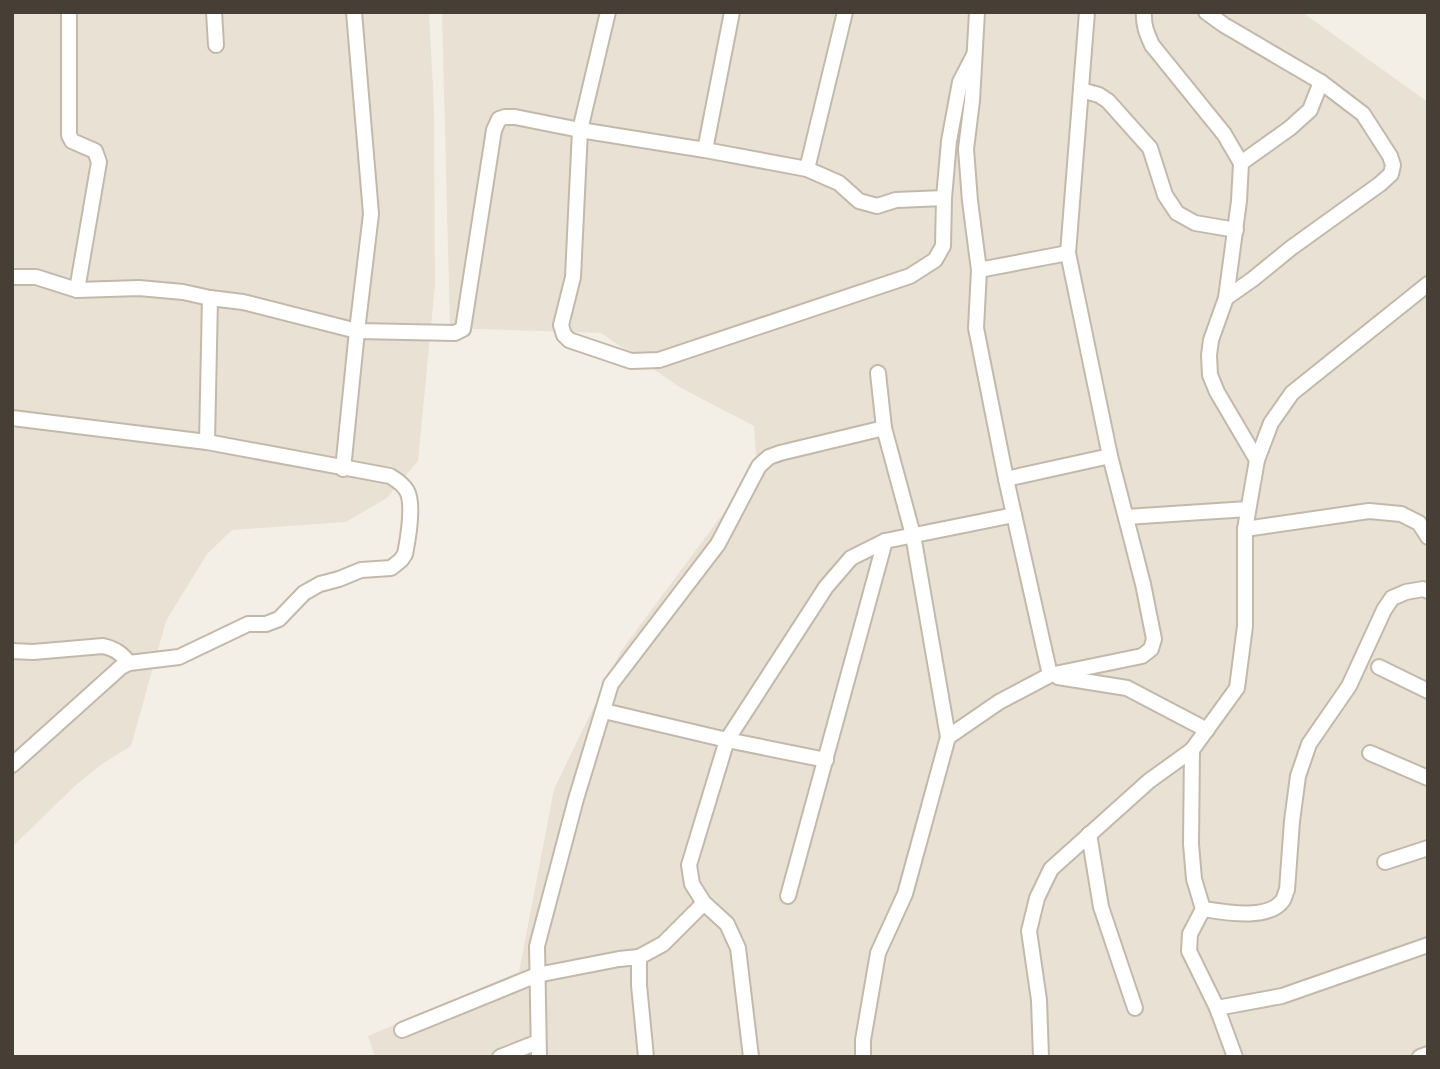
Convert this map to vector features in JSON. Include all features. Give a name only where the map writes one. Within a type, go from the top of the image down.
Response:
[{"type":"street","points":[[69,12],[69,135],[72,141],[95,151],[99,162],[77,290]]},
{"type":"street","points":[[214,12],[216,45]]},
{"type":"street","points":[[343,468],[371,214],[354,12]]},
{"type":"street","points":[[608,12],[580,131],[573,277],[561,325],[569,340],[631,360],[659,360],[910,276],[934,260],[943,246],[943,198],[948,141],[960,82],[974,55]]},
{"type":"street","points":[[705,150],[732,12]]},
{"type":"street","points":[[807,169],[845,12]]},
{"type":"street","points":[[977,12],[972,101],[966,149],[979,270],[976,328],[1049,675]]},
{"type":"street","points":[[948,737],[999,702],[1049,675],[1142,656],[1151,649],[1154,639],[1143,584],[1110,456],[1068,253],[1087,12]]},
{"type":"street","points":[[1144,12],[1146,33],[1152,45],[1224,134],[1241,163],[1236,230],[1226,298],[1211,340],[1210,375],[1217,392],[1257,460]]},
{"type":"street","points":[[1206,12],[1224,26],[1321,82],[1363,114],[1394,165],[1391,174],[1380,184],[1291,247],[1226,298]]},
{"type":"street","points":[[1241,163],[1310,110],[1321,82]]},
{"type":"street","points":[[1081,90],[1099,95],[1108,101],[1150,148],[1165,195],[1177,213],[1195,223],[1236,230]]},
{"type":"street","points":[[12,277],[36,277],[77,290],[139,288],[183,292],[243,302],[357,331],[455,333],[463,329],[494,130],[499,119],[505,117],[807,169],[839,183],[859,201],[877,205],[896,200],[943,198]]},
{"type":"street","points":[[979,270],[1068,253]]},
{"type":"street","points":[[1041,1057],[1039,1000],[1029,930],[1037,898],[1051,869],[1149,781],[1192,750],[1237,688],[1245,626],[1245,529],[1257,460],[1271,423],[1292,393],[1428,284]]},
{"type":"street","points":[[207,442],[210,298]]},
{"type":"street","points":[[863,1057],[863,1040],[878,953],[905,894],[948,737],[913,535],[884,428],[878,373]]},
{"type":"street","points":[[12,418],[207,442],[390,476],[405,488],[410,503],[405,554],[391,568],[361,570],[320,584],[303,593],[279,619],[265,624],[248,624],[179,657],[129,663],[121,667],[12,765]]},
{"type":"street","points":[[500,1057],[538,1049],[537,946],[576,799],[611,684],[718,544],[758,466],[779,453],[884,428]]},
{"type":"street","points":[[1006,479],[1110,456]]},
{"type":"street","points":[[1126,517],[1248,509]]},
{"type":"street","points":[[1245,529],[1369,511],[1401,514],[1419,523],[1428,537]]},
{"type":"street","points":[[751,1057],[738,948],[727,924],[704,903],[692,884],[689,865],[727,740],[827,587],[851,558],[886,541],[1014,515]]},
{"type":"street","points":[[788,896],[886,541]]},
{"type":"street","points":[[1203,909],[1245,915],[1275,908],[1283,901],[1287,890],[1298,776],[1309,744],[1349,686],[1392,598],[1426,588]]},
{"type":"street","points":[[12,651],[33,652],[103,646],[122,654],[129,663]]},
{"type":"street","points":[[1379,667],[1428,691]]},
{"type":"street","points":[[1049,675],[1127,688],[1207,730]]},
{"type":"street","points":[[604,711],[825,760]]},
{"type":"street","points":[[1192,750],[1191,844],[1194,879],[1203,909],[1190,934],[1189,951],[1217,1007],[1235,1057]]},
{"type":"street","points":[[1370,753],[1428,778]]},
{"type":"street","points":[[1089,834],[1101,906],[1135,1008]]},
{"type":"street","points":[[1385,862],[1428,848]]},
{"type":"street","points":[[402,1030],[537,975],[639,957],[663,944],[704,903]]},
{"type":"street","points":[[1217,1007],[1282,996],[1428,945]]},
{"type":"street","points":[[639,957],[646,1057]]},
{"type":"street","points":[[1420,1057],[1428,1054]]},
{"type":"shaded area","points":[[12,12],[429,12],[434,109],[435,285],[418,461],[387,498],[346,522],[232,530],[207,554],[166,621],[131,746],[76,785],[12,847]]},
{"type":"shaded area","points":[[442,12],[1302,12],[1425,100],[1428,99],[1428,1050],[1405,1057],[375,1057],[368,1036],[519,972],[554,789],[621,651],[745,484],[756,456],[754,426],[681,388],[601,333],[450,328]]}]
